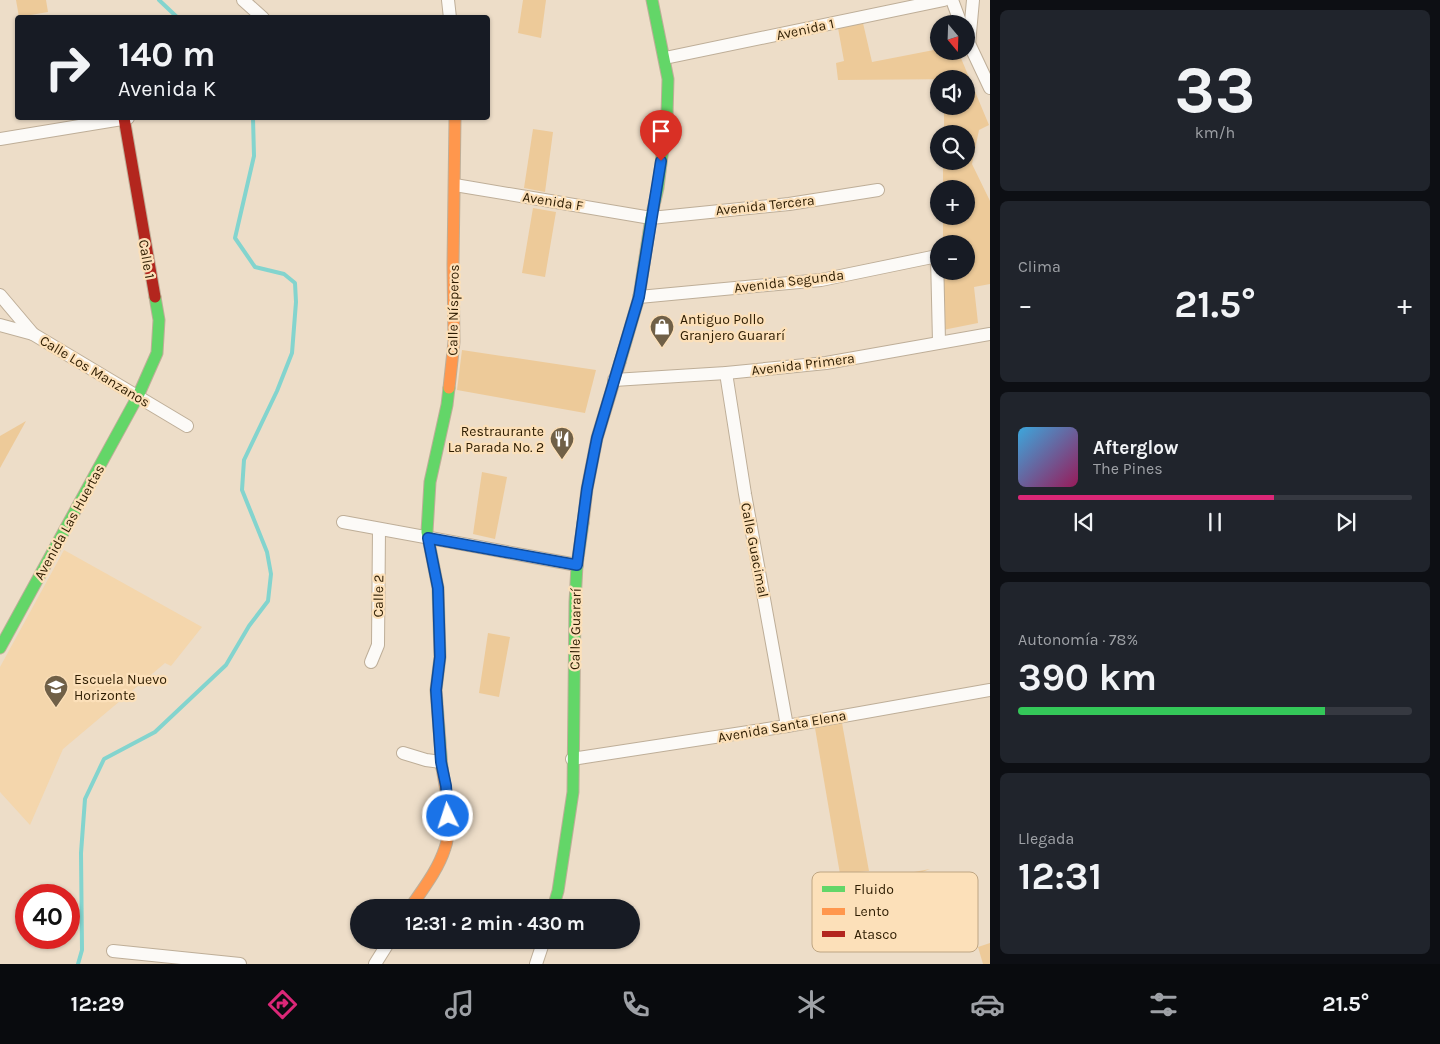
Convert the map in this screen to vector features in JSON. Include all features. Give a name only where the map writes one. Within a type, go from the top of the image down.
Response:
[{"type":"street","points":[[243,0],[260,15]]},
{"type":"street","points":[[448,0],[450,15]]},
{"type":"street","name":"Calle Guararí","points":[[556,899],[572,792],[577,565],[590,472],[597,438],[639,297],[651,218],[658,188],[667,114],[668,80],[652,0]]},
{"type":"street","name":"Avenida 1","points":[[665,58],[944,0]]},
{"type":"street","points":[[952,0],[958,15]]},
{"type":"street","points":[[971,15],[973,0]]},
{"type":"street","points":[[975,55],[990,88]]},
{"type":"street","points":[[0,139],[114,120]]},
{"type":"street","name":"Calle 1","points":[[126,120],[136,195],[159,320],[157,353],[138,396]]},
{"type":"street","name":"Calle Nísperos","points":[[416,899],[432,877],[446,847],[448,816],[446,786],[441,762],[436,690],[440,657],[438,588],[428,538],[428,509],[430,482],[447,404],[454,342],[455,120]]},
{"type":"street","name":"Avenida F","points":[[455,185],[651,218]]},
{"type":"street","name":"Avenida Tercera","points":[[651,218],[789,204],[878,190]]},
{"type":"street","name":"Avenida Segunda","points":[[639,297],[821,280],[937,256],[939,342]]},
{"type":"street","points":[[0,295],[33,334]]},
{"type":"street","name":"Calle Los Manzanos","points":[[0,324],[33,334],[187,426]]},
{"type":"street","name":"Avenida Primera","points":[[614,380],[726,373],[826,363],[990,334]]},
{"type":"street","name":"Calle Guacimal","points":[[726,373],[745,494],[787,726]]},
{"type":"street","name":"Avenida Las Huertas","points":[[0,648],[5,628],[138,396]]},
{"type":"street","points":[[343,522],[577,565]]},
{"type":"street","name":"Calle 2","points":[[371,662],[378,645],[379,529]]},
{"type":"street","name":"Avenida Santa Elena","points":[[572,759],[787,726],[990,690]]},
{"type":"street","points":[[403,753],[426,760],[441,762]]},
{"type":"street","points":[[375,964],[384,949]]},
{"type":"street","points":[[536,964],[541,949]]},
{"type":"street","points":[[113,951],[240,964]]},
{"type":"shaded area","points":[[16,0],[46,0],[48,12],[19,15]]},
{"type":"shaded area","points":[[523,0],[546,0],[541,38],[518,33]]},
{"type":"shaded area","points":[[863,23],[872,62],[930,51],[930,60],[962,60],[966,70],[930,70],[930,79],[838,80],[836,63],[844,61],[838,28]]},
{"type":"shaded area","points":[[975,92],[989,125],[979,130],[975,149],[975,125],[944,125],[944,115],[975,115]]},
{"type":"shaded area","points":[[533,129],[553,132],[545,192],[524,188]]},
{"type":"shaded area","points":[[943,170],[975,170],[990,201],[990,284],[974,287],[978,323],[943,330],[943,280],[975,280],[975,235],[943,235],[943,225],[975,225],[975,180],[943,180]]},
{"type":"shaded area","points":[[533,208],[556,212],[545,277],[522,273]]},
{"type":"shaded area","points":[[462,350],[596,370],[585,413],[457,390]]},
{"type":"shaded area","points":[[26,421],[0,468],[0,436]]},
{"type":"shaded area","points":[[482,472],[507,477],[495,539],[473,534]]},
{"type":"shaded area","name":"Escuela Nuevo Horizonte","points":[[64,550],[202,627],[171,666],[165,663],[63,749],[30,825],[0,792],[0,667]]},
{"type":"shaded area","points":[[488,633],[510,637],[499,697],[479,693]]},
{"type":"shaded area","points":[[842,723],[869,871],[840,872],[815,728]]},
{"type":"shaded area","points":[[990,943],[990,964],[983,964],[978,947]]},
{"type":"waterway","points":[[159,0],[175,15]]},
{"type":"waterway","points":[[78,964],[82,950],[81,853],[85,799],[104,759],[155,732],[226,665],[249,626],[268,601],[271,574],[267,552],[242,490],[244,460],[277,391],[292,353],[296,302],[295,283],[284,274],[255,267],[235,238],[254,156],[253,120]]},
{"type":"traffic: fast","points":[[620,362],[639,297],[651,218],[658,188],[667,115],[668,79],[652,0]]},
{"type":"traffic: fast","points":[[0,648],[138,396],[157,353],[159,320],[155,297]]},
{"type":"traffic: fast","points":[[442,768],[436,690],[440,657],[438,588],[427,532],[430,482],[449,388]]},
{"type":"traffic: fast","points":[[556,899],[573,792],[575,602],[577,565],[583,523]]},
{"type":"traffic: slow","points":[[449,388],[454,342],[455,120]]},
{"type":"traffic: slow","points":[[583,523],[587,489],[597,438],[620,362]]},
{"type":"traffic: slow","points":[[416,899],[434,872],[447,840],[448,808],[442,768]]},
{"type":"traffic: jam","points":[[124,120],[155,297]]},
{"type":"place","name":"Antiguo Pollo Granjero Guararí","points":[[662,348]]},
{"type":"place","name":"Restraurante La Parada No. 2","points":[[562,460]]},
{"type":"place","name":"Escuela Nuevo Horizonte","points":[[56,708]]},
{"type":"route","points":[[448,816],[446,786],[441,762],[436,690],[440,657],[438,588],[428,538],[577,565],[587,489],[597,438],[639,297],[661,161]]}]
